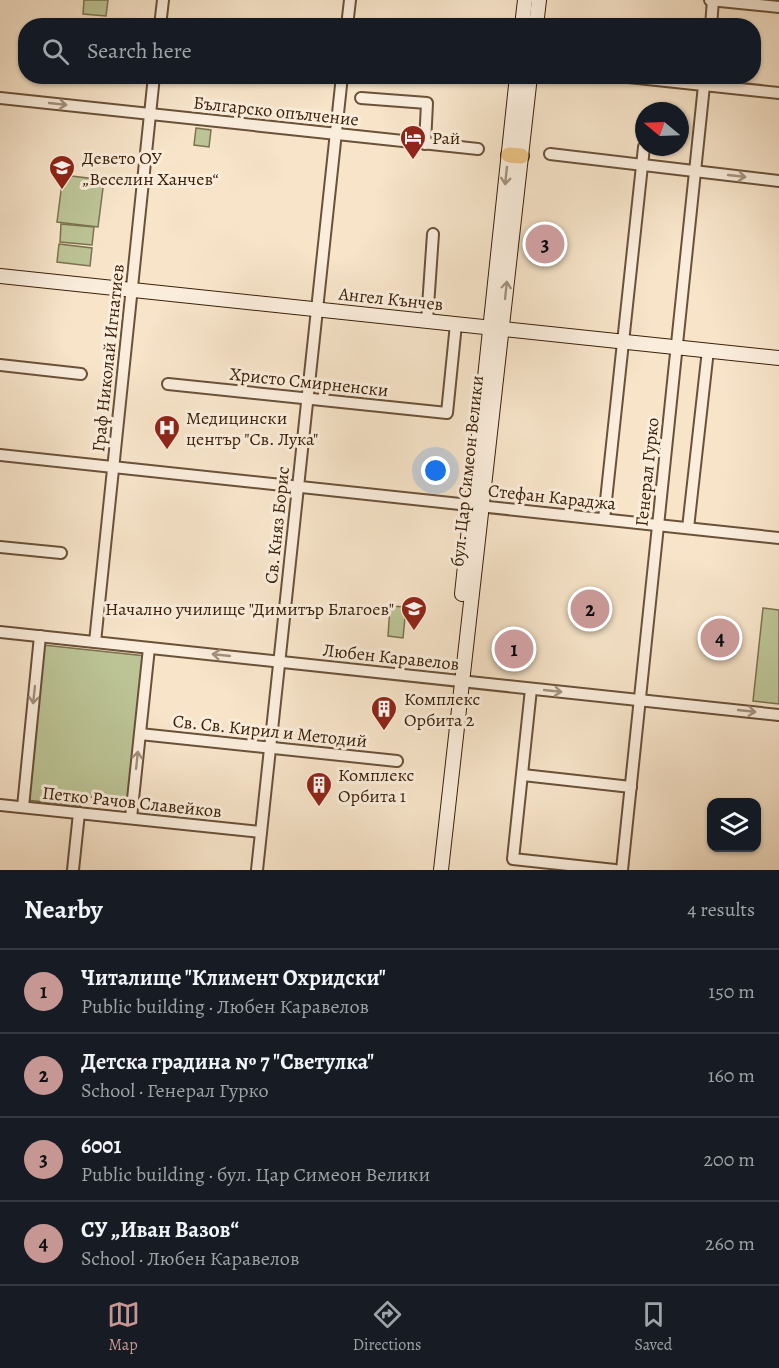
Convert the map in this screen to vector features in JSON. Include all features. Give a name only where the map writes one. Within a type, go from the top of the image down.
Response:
[{"type":"main road","points":[[523,18],[525,0]]},
{"type":"main road","points":[[537,18],[538,0]]},
{"type":"main road","name":"бул. Цар Симеон Велики","points":[[515,155],[517,84]]},
{"type":"main road","name":"бул. Цар Симеон Велики","points":[[441,870],[458,681],[515,155],[528,84]]},
{"type":"main road","name":"Ангел Кънчев","points":[[0,276],[779,358]]},
{"type":"main road","name":"бул. Цар Симеон Велики","points":[[433,870],[458,681]]},
{"type":"street","points":[[161,18],[162,0]]},
{"type":"street","points":[[348,18],[350,0]]},
{"type":"street","points":[[711,18],[712,0],[779,7]]},
{"type":"street","name":"Граф Николай Игнатиев","points":[[95,642],[153,84]]},
{"type":"street","name":"Св. Княз Борис","points":[[257,870],[341,84]]},
{"type":"street","name":"Генерал Гурко","points":[[622,870],[705,84]]},
{"type":"street","points":[[724,84],[779,93]]},
{"type":"street","name":"Българско опълчение","points":[[0,98],[478,149]]},
{"type":"street","points":[[361,98],[427,103],[425,144]]},
{"type":"street","points":[[550,154],[779,181]]},
{"type":"street","points":[[604,519],[643,156]]},
{"type":"street","points":[[427,321],[433,234]]},
{"type":"street","name":"Христо Смирненски","points":[[168,384],[447,413],[456,324]]},
{"type":"street","points":[[688,528],[708,350]]},
{"type":"street","points":[[0,365],[81,374]]},
{"type":"street","name":"Стефан Караджа","points":[[0,455],[779,538]]},
{"type":"street","points":[[0,547],[61,553]]},
{"type":"street","name":"Любен Каравелов","points":[[0,632],[779,715]]},
{"type":"street","points":[[23,807],[40,636]]},
{"type":"street","points":[[130,818],[149,648]]},
{"type":"street","points":[[531,689],[513,859],[615,870]]},
{"type":"street","name":"Св. Св. Кирил и Методий","points":[[140,734],[397,761]]},
{"type":"street","points":[[523,775],[631,787]]},
{"type":"street","name":"Петко Рачов Славейков","points":[[0,805],[261,832]]},
{"type":"street","points":[[73,870],[79,813]]},
{"type":"green space","points":[[84,0],[108,0],[106,16],[83,14]]},
{"type":"green space","points":[[196,128],[211,130],[209,147],[194,145]]},
{"type":"green space","points":[[63,175],[104,180],[98,227],[57,222]]},
{"type":"green space","points":[[61,224],[94,227],[92,245],[60,242]]},
{"type":"green space","points":[[59,244],[92,248],[90,266],[57,262]]},
{"type":"green space","points":[[390,606],[406,607],[403,638],[388,636]]},
{"type":"green space","points":[[763,608],[779,610],[779,704],[753,701]]},
{"type":"green space","points":[[43,645],[146,656],[130,802],[81,796],[80,806],[26,800]]},
{"type":"place","name":"Рай","points":[[413,161]]},
{"type":"place","name":"Девето ОУ „Веселин Ханчев“","points":[[62,191]]},
{"type":"place","name":"6001","points":[[545,244]]},
{"type":"place","name":"Медицински център \"Св. Лука\"","points":[[167,451]]},
{"type":"place","name":"Детска градина № 7 \"Светулка\"","points":[[590,609]]},
{"type":"place","name":"Начално училище \"Димитър Благоев\"","points":[[414,632]]},
{"type":"place","name":"СУ „Иван Вазов“","points":[[720,638]]},
{"type":"place","name":"Читалище \"Климент Охридски\"","points":[[514,649]]},
{"type":"place","name":"Комплекс Орбита 2","points":[[384,732]]},
{"type":"place","name":"Комплекс Орбита 1","points":[[319,808]]}]
